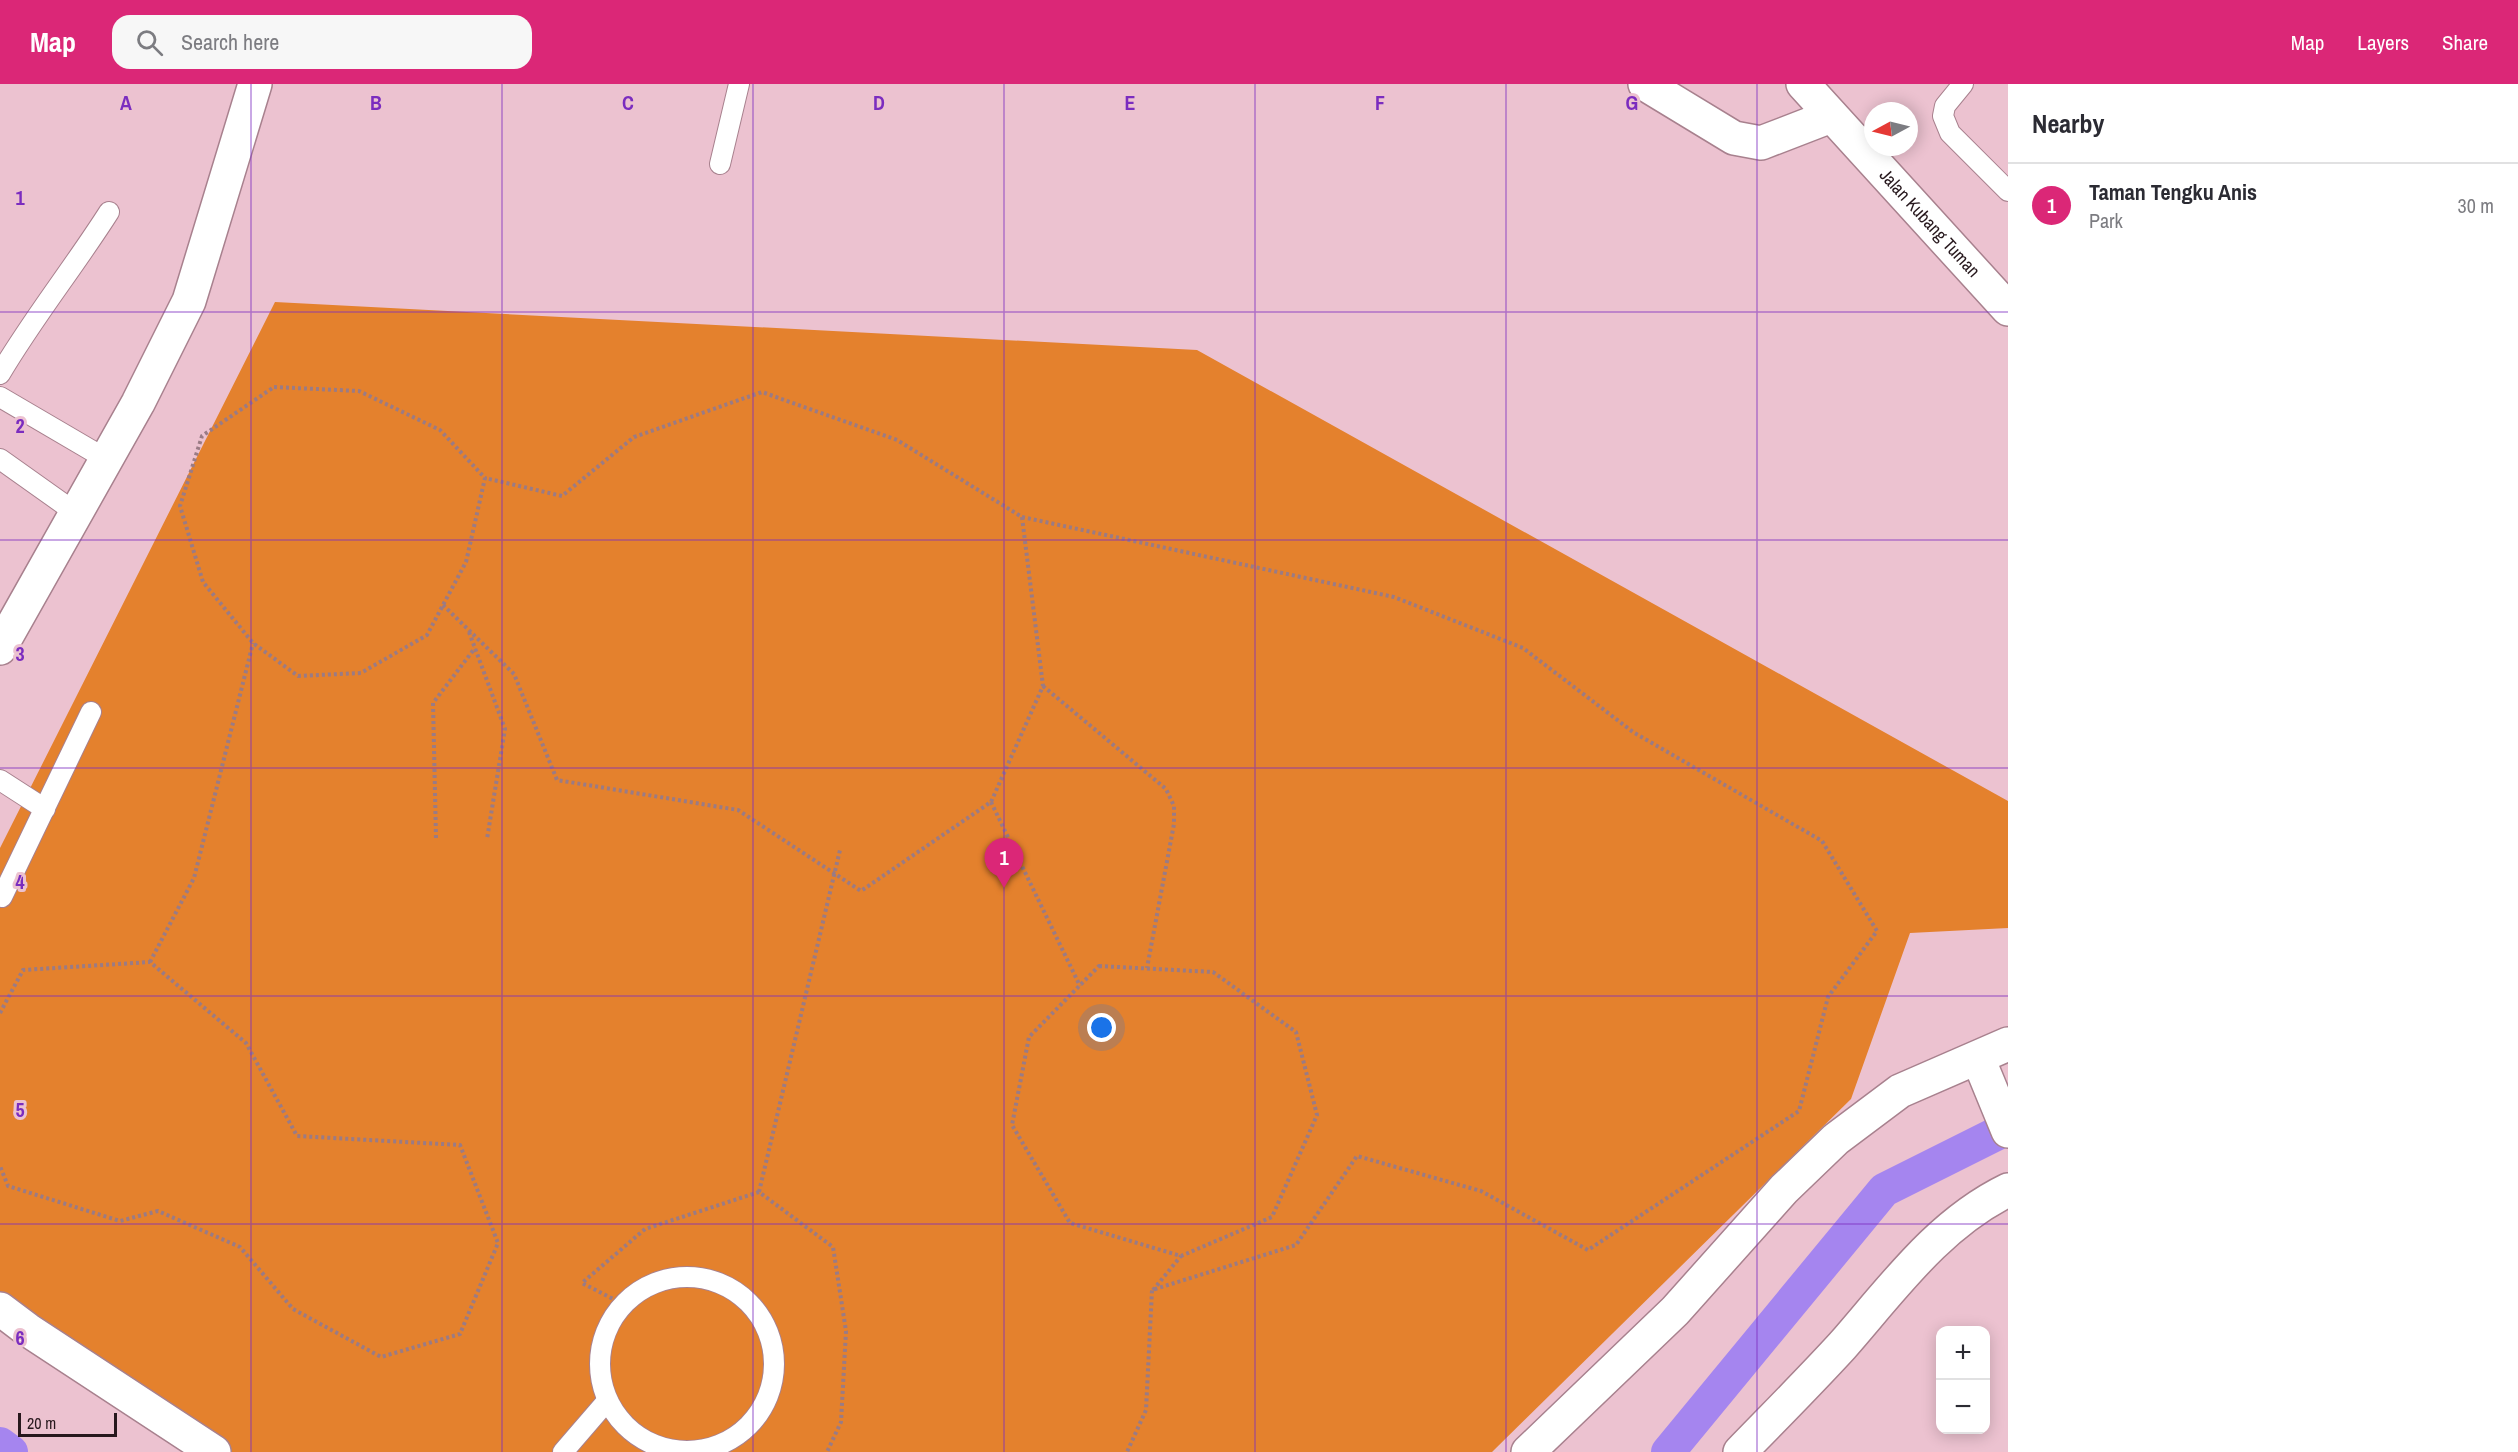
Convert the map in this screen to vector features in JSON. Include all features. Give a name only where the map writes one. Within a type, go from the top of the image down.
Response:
[{"type":"street","points":[[0,648],[106,459],[189,301],[255,84]]},
{"type":"street","points":[[1645,84],[1734,138],[1748,141],[1761,143],[1832,116]]},
{"type":"street","name":"Jalan Kubang Tuman","points":[[1803,84],[2008,309]]},
{"type":"street","points":[[1528,1452],[1676,1311],[1784,1189],[1836,1139],[1900,1091],[1978,1060],[2008,1044]]},
{"type":"street","points":[[1978,1060],[2008,1131]]},
{"type":"street","points":[[1740,1452],[1839,1348],[1936,1238],[1993,1197],[2008,1190]]},
{"type":"street","points":[[0,1309],[28,1330],[214,1452]]},
{"type":"lane","points":[[720,164],[739,84]]},
{"type":"lane","points":[[1964,84],[1945,106],[1945,125],[1950,133],[2008,190]]},
{"type":"lane","points":[[0,374],[24,332],[78,261],[109,212]]},
{"type":"lane","points":[[0,397],[106,459]]},
{"type":"lane","points":[[0,459],[76,513]]},
{"type":"lane","points":[[2,897],[91,712]]},
{"type":"lane","points":[[0,780],[45,809]]},
{"type":"lane","points":[[684,1276],[718,1282],[747,1300],[766,1328],[774,1361],[769,1395],[751,1425],[723,1444],[690,1452],[656,1447],[627,1429],[608,1401],[599,1367],[605,1333],[623,1304],[651,1284],[684,1276]]},
{"type":"lane","points":[[563,1452],[608,1401]]},
{"type":"path","points":[[485,478],[466,562],[427,635],[361,673],[298,676],[252,643],[202,582],[180,506],[202,436],[274,387],[359,391],[440,430],[485,478],[562,496],[634,437],[762,392],[897,440],[1022,517],[1394,597],[1523,648],[1633,732],[1822,841],[1877,931],[1828,997],[1799,1111],[1588,1250],[1481,1191],[1357,1156],[1296,1245],[1152,1290]]},
{"type":"path","points":[[443,605],[514,674],[557,780],[738,810],[861,891],[991,802],[1043,687],[1022,517]]},
{"type":"path","points":[[468,629],[505,729],[487,839]]},
{"type":"path","points":[[150,962],[194,878],[252,643]]},
{"type":"path","points":[[436,838],[433,703],[475,648]]},
{"type":"path","points":[[1043,687],[1166,789],[1174,806],[1174,824],[1167,871],[1147,968]]},
{"type":"path","points":[[991,802],[1080,986]]},
{"type":"path","points":[[759,1192],[840,850]]},
{"type":"path","points":[[0,1013],[22,970],[150,962],[246,1043],[297,1136],[460,1145],[498,1243],[460,1334],[381,1357],[293,1309],[240,1247],[158,1212],[120,1221],[8,1186],[0,1166]]},
{"type":"path","points":[[1127,1452],[1146,1410],[1152,1290],[1181,1256],[1272,1217],[1317,1115],[1296,1032],[1214,972],[1099,966],[1029,1036],[1012,1125],[1070,1223],[1181,1256]]},
{"type":"path","points":[[623,1304],[582,1283],[645,1228],[759,1192]]},
{"type":"path","points":[[759,1192],[833,1248],[846,1331],[841,1422],[827,1452]]},
{"type":"shaded area","points":[[275,302],[1197,350],[2008,801],[2008,928],[1910,933],[1851,1099],[1492,1452],[229,1452],[0,1294],[0,848]]},
{"type":"waterway","points":[[1668,1452],[1884,1190],[2008,1128]]},
{"type":"waterway","points":[[0,1444],[11,1452]]},
{"type":"place","name":"Taman Tengku Anis","points":[[1004,888]]}]
